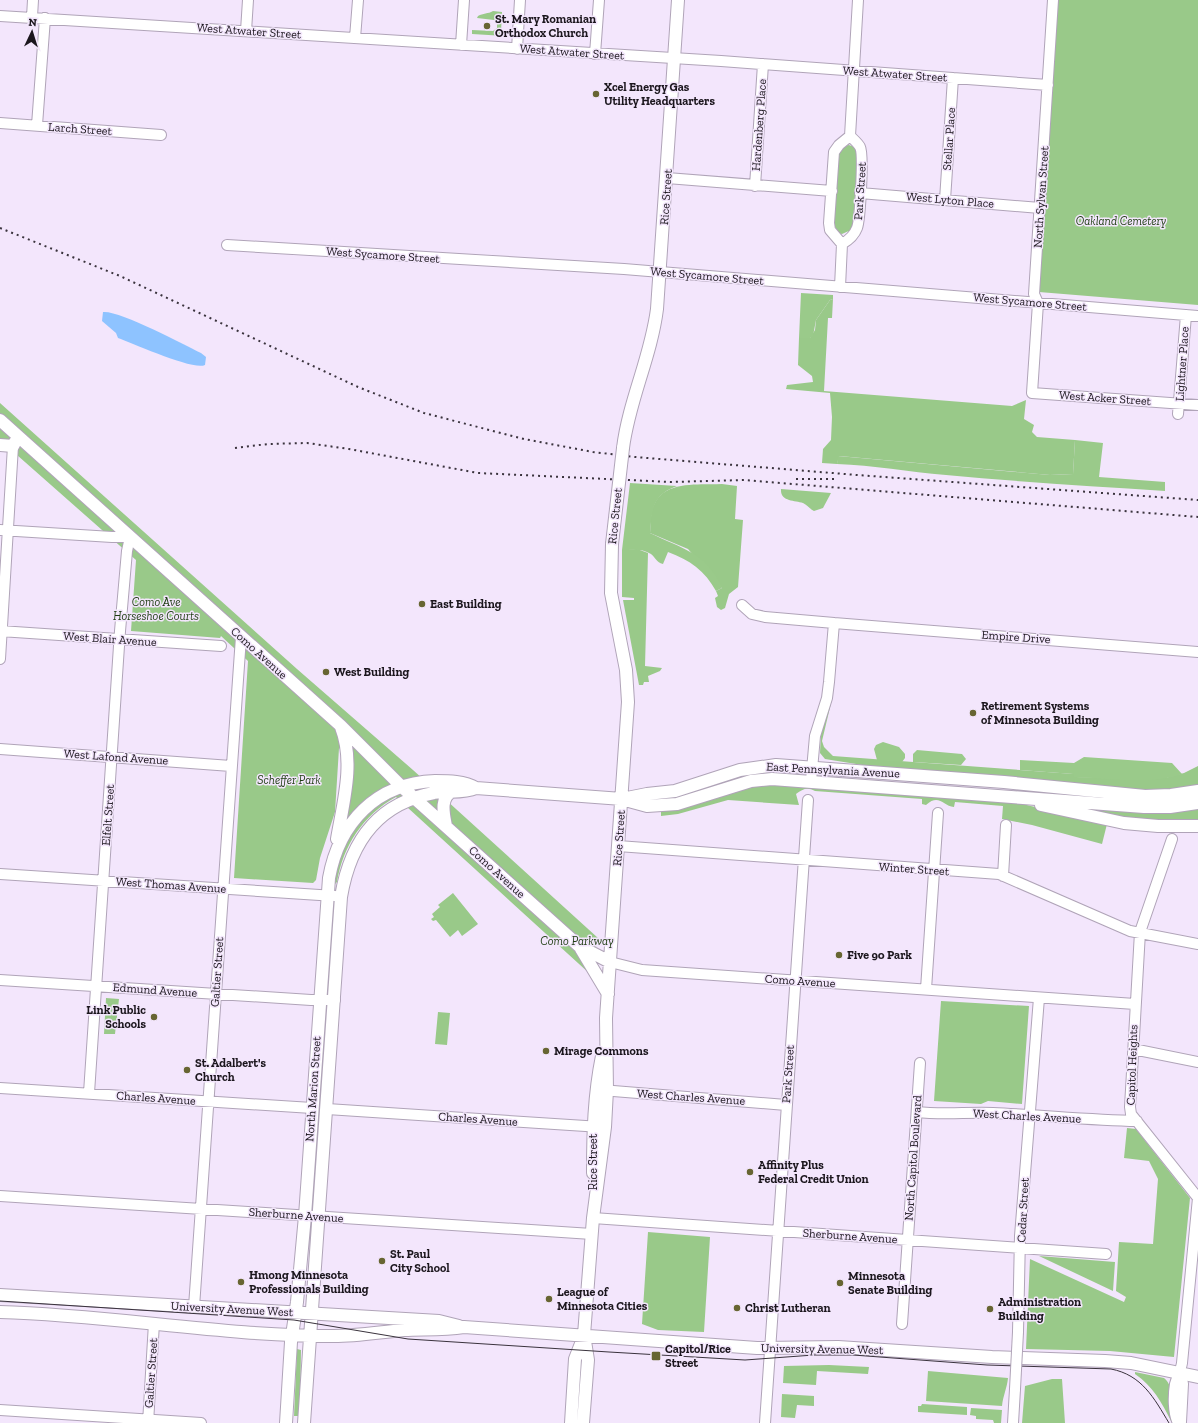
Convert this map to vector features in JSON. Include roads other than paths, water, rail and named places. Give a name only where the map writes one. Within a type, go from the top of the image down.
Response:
[{"type":"main road","name":"Rice Street","points":[[583,1423],[588,1360],[584,1335],[627,726],[628,682],[611,593],[612,544],[623,448],[629,413],[655,327],[661,273],[678,0]]},
{"type":"main road","name":"Como Avenue","points":[[0,420],[16,441],[130,537],[341,726],[402,787],[415,797],[579,946],[610,962]]},
{"type":"main road","points":[[0,445],[16,441]]},
{"type":"main road","points":[[335,851],[344,807],[348,759],[346,739],[341,726]]},
{"type":"main road","name":"East Pennsylvania Avenue","points":[[622,799],[684,789],[754,767],[776,765],[1004,782],[1145,796],[1171,796],[1198,791]]},
{"type":"main road","name":"East Pennsylvania Avenue","points":[[622,799],[647,806],[665,806],[688,802],[751,781],[772,779],[1144,807],[1170,807],[1198,803]]},
{"type":"main road","name":"North Marion Street","points":[[286,1423],[292,1334],[296,1311],[305,1216],[329,878],[335,851],[347,828],[361,811],[383,795],[402,787],[420,782],[439,781],[467,783],[476,788]]},
{"type":"main road","points":[[476,788],[622,799]]},
{"type":"main road","name":"North Marion Street","points":[[304,1423],[335,1000],[341,897],[348,863],[365,834],[376,821],[391,809],[415,797],[453,791],[467,792],[476,788]]},
{"type":"main road","points":[[446,826],[444,804],[446,796],[453,791]]},
{"type":"main road","points":[[999,795],[1124,823],[1152,826],[1198,826]]},
{"type":"main road","points":[[579,946],[608,994]]},
{"type":"main road","name":"University Avenue West","points":[[0,1295],[439,1320],[464,1327]]},
{"type":"main road","name":"University Avenue West","points":[[0,1312],[310,1335],[346,1336],[403,1330],[440,1330],[464,1327],[769,1348],[838,1347],[992,1357],[1105,1361],[1131,1363],[1198,1377]]},
{"type":"main road","name":"Rice Street","points":[[571,1423],[575,1359],[584,1335]]},
{"type":"street","points":[[32,18],[33,0]]},
{"type":"street","points":[[246,31],[248,0]]},
{"type":"street","points":[[355,38],[358,0]]},
{"type":"street","points":[[461,45],[464,0]]},
{"type":"street","points":[[517,48],[520,0]]},
{"type":"street","points":[[595,54],[599,0]]},
{"type":"street","points":[[840,287],[842,244],[830,230],[834,152],[839,145],[850,136],[858,0]]},
{"type":"street","name":"North Sylvan Street","points":[[1032,393],[1038,303],[1034,294],[1053,0]]},
{"type":"street","name":"West Atwater Street","points":[[0,16],[763,64],[1048,85]]},
{"type":"street","points":[[37,125],[45,18]]},
{"type":"street","name":"Hardenberg Place","points":[[754,186],[763,64]]},
{"type":"street","name":"Stellar Place","points":[[945,200],[953,78]]},
{"type":"street","name":"Larch Street","points":[[0,123],[161,135]]},
{"type":"street","name":"Park Street","points":[[842,244],[851,238],[857,227],[860,193],[862,154],[860,147],[850,136]]},
{"type":"street","points":[[667,178],[832,191]]},
{"type":"street","name":"West Lyton Place","points":[[860,193],[1040,208]]},
{"type":"street","name":"West Sycamore Street","points":[[227,245],[624,269],[1198,316]]},
{"type":"street","name":"Lightner Place","points":[[1179,409],[1186,315]]},
{"type":"street","name":"West Acker Street","points":[[1032,393],[1179,409],[1198,405]]},
{"type":"street","points":[[0,659],[5,530],[16,441]]},
{"type":"street","points":[[5,530],[130,537]]},
{"type":"street","name":"Elfelt Street","points":[[89,1093],[119,640],[126,558],[130,537]]},
{"type":"street","name":"Empire Drive","points":[[742,604],[752,614],[765,618],[1198,652]]},
{"type":"street","points":[[812,781],[815,736],[829,682],[834,623]]},
{"type":"street","name":"West Blair Avenue","points":[[1,631],[221,646]]},
{"type":"street","name":"Galtier Street","points":[[194,1307],[241,637]]},
{"type":"street","name":"West Lafond Avenue","points":[[0,749],[231,766]]},
{"type":"street","name":"Park Street","points":[[765,1423],[808,800]]},
{"type":"street","points":[[926,990],[938,813]]},
{"type":"street","points":[[1003,876],[1006,825]]},
{"type":"street","name":"Capitol Heights","points":[[1172,839],[1140,932],[1130,1107],[1131,1114],[1198,1198]]},
{"type":"street","name":"Winter Street","points":[[618,846],[1003,876],[1130,931],[1198,944]]},
{"type":"street","name":"West Thomas Avenue","points":[[0,874],[341,897]]},
{"type":"street","name":"Como Avenue","points":[[610,962],[642,970],[1135,1004]]},
{"type":"street","name":"Edmund Avenue","points":[[0,980],[335,1000]]},
{"type":"street","name":"Cedar Street","points":[[1013,1423],[1018,1332],[1020,1248],[1039,998]]},
{"type":"street","points":[[1133,1049],[1198,1062]]},
{"type":"street","name":"North Capitol Boulevard","points":[[902,1324],[920,1063]]},
{"type":"street","name":"Charles Avenue","points":[[0,1088],[312,1108]]},
{"type":"street","name":"West Charles Avenue","points":[[601,1090],[786,1105]]},
{"type":"street","name":"Charles Avenue","points":[[327,1109],[599,1126]]},
{"type":"street","name":"West Charles Avenue","points":[[917,1112],[1029,1114],[1137,1121]]},
{"type":"street","name":"Sherburne Avenue","points":[[0,1196],[592,1234]]},
{"type":"street","points":[[1181,1423],[1183,1384],[1181,1373],[1198,1198]]},
{"type":"street","name":"Sherburne Avenue","points":[[593,1218],[1106,1254]]},
{"type":"street","name":"Galtier Street","points":[[148,1421],[154,1323]]},
{"type":"street","points":[[1178,1423],[1174,1411],[1175,1383],[1181,1373]]},
{"type":"street","points":[[0,1410],[148,1421],[201,1423]]},
{"type":"water","points":[[103,312],[123,316],[201,353],[206,357],[205,365],[199,366],[176,360],[118,338],[116,333],[102,321]]},
{"type":"tram line","points":[[0,1301],[294,1320],[408,1339],[609,1352],[745,1360],[814,1355],[853,1355],[987,1365],[1111,1369],[1131,1376],[1139,1382],[1158,1405],[1169,1423]]},
{"type":"railway","points":[[0,228],[120,276],[358,387],[424,413],[524,439],[593,452],[635,457],[1198,500]]},
{"type":"railway","points":[[235,448],[268,444],[307,443],[349,449],[478,473],[671,482],[744,480],[1198,517]]},
{"type":"railway","points":[[796,479],[838,479]]},
{"type":"place","name":"St. Mary Romanian Orthodox Church","points":[[487,26]]},
{"type":"place","name":"Xcel Energy Gas Utility Headquarters","points":[[596,94]]},
{"type":"place","name":"East Building","points":[[422,604]]},
{"type":"place","name":"West Building","points":[[326,672]]},
{"type":"place","name":"Retirement Systems of Minnesota Building","points":[[973,713]]},
{"type":"place","name":"Five 90 Park","points":[[839,955]]},
{"type":"place","name":"Link Public Schools","points":[[154,1017]]},
{"type":"place","name":"Mirage Commons","points":[[546,1051]]},
{"type":"place","name":"St. Adalbert's Church","points":[[187,1070]]},
{"type":"place","name":"Affinity Plus Federal Credit Union","points":[[750,1172]]},
{"type":"place","name":"St. Paul City School","points":[[382,1261]]},
{"type":"place","name":"Hmong Minnesota Professionals Building","points":[[241,1282]]},
{"type":"place","name":"Minnesota Senate Building","points":[[840,1283]]},
{"type":"place","name":"League of Minnesota Cities","points":[[549,1299]]},
{"type":"place","name":"Christ Lutheran","points":[[737,1308]]},
{"type":"place","name":"Administration Building","points":[[990,1309]]},
{"type":"place","name":"Capitol/Rice Street","points":[[656,1356]]},
{"type":"park label","name":"Oakland Cemetery","points":[[1121,221]]},
{"type":"park label","name":"Como Ave Horseshoe Courts","points":[[156,609]]},
{"type":"park label","name":"Scheffer Park","points":[[289,780]]},
{"type":"park label","name":"Como Parkway","points":[[577,941]]}]
